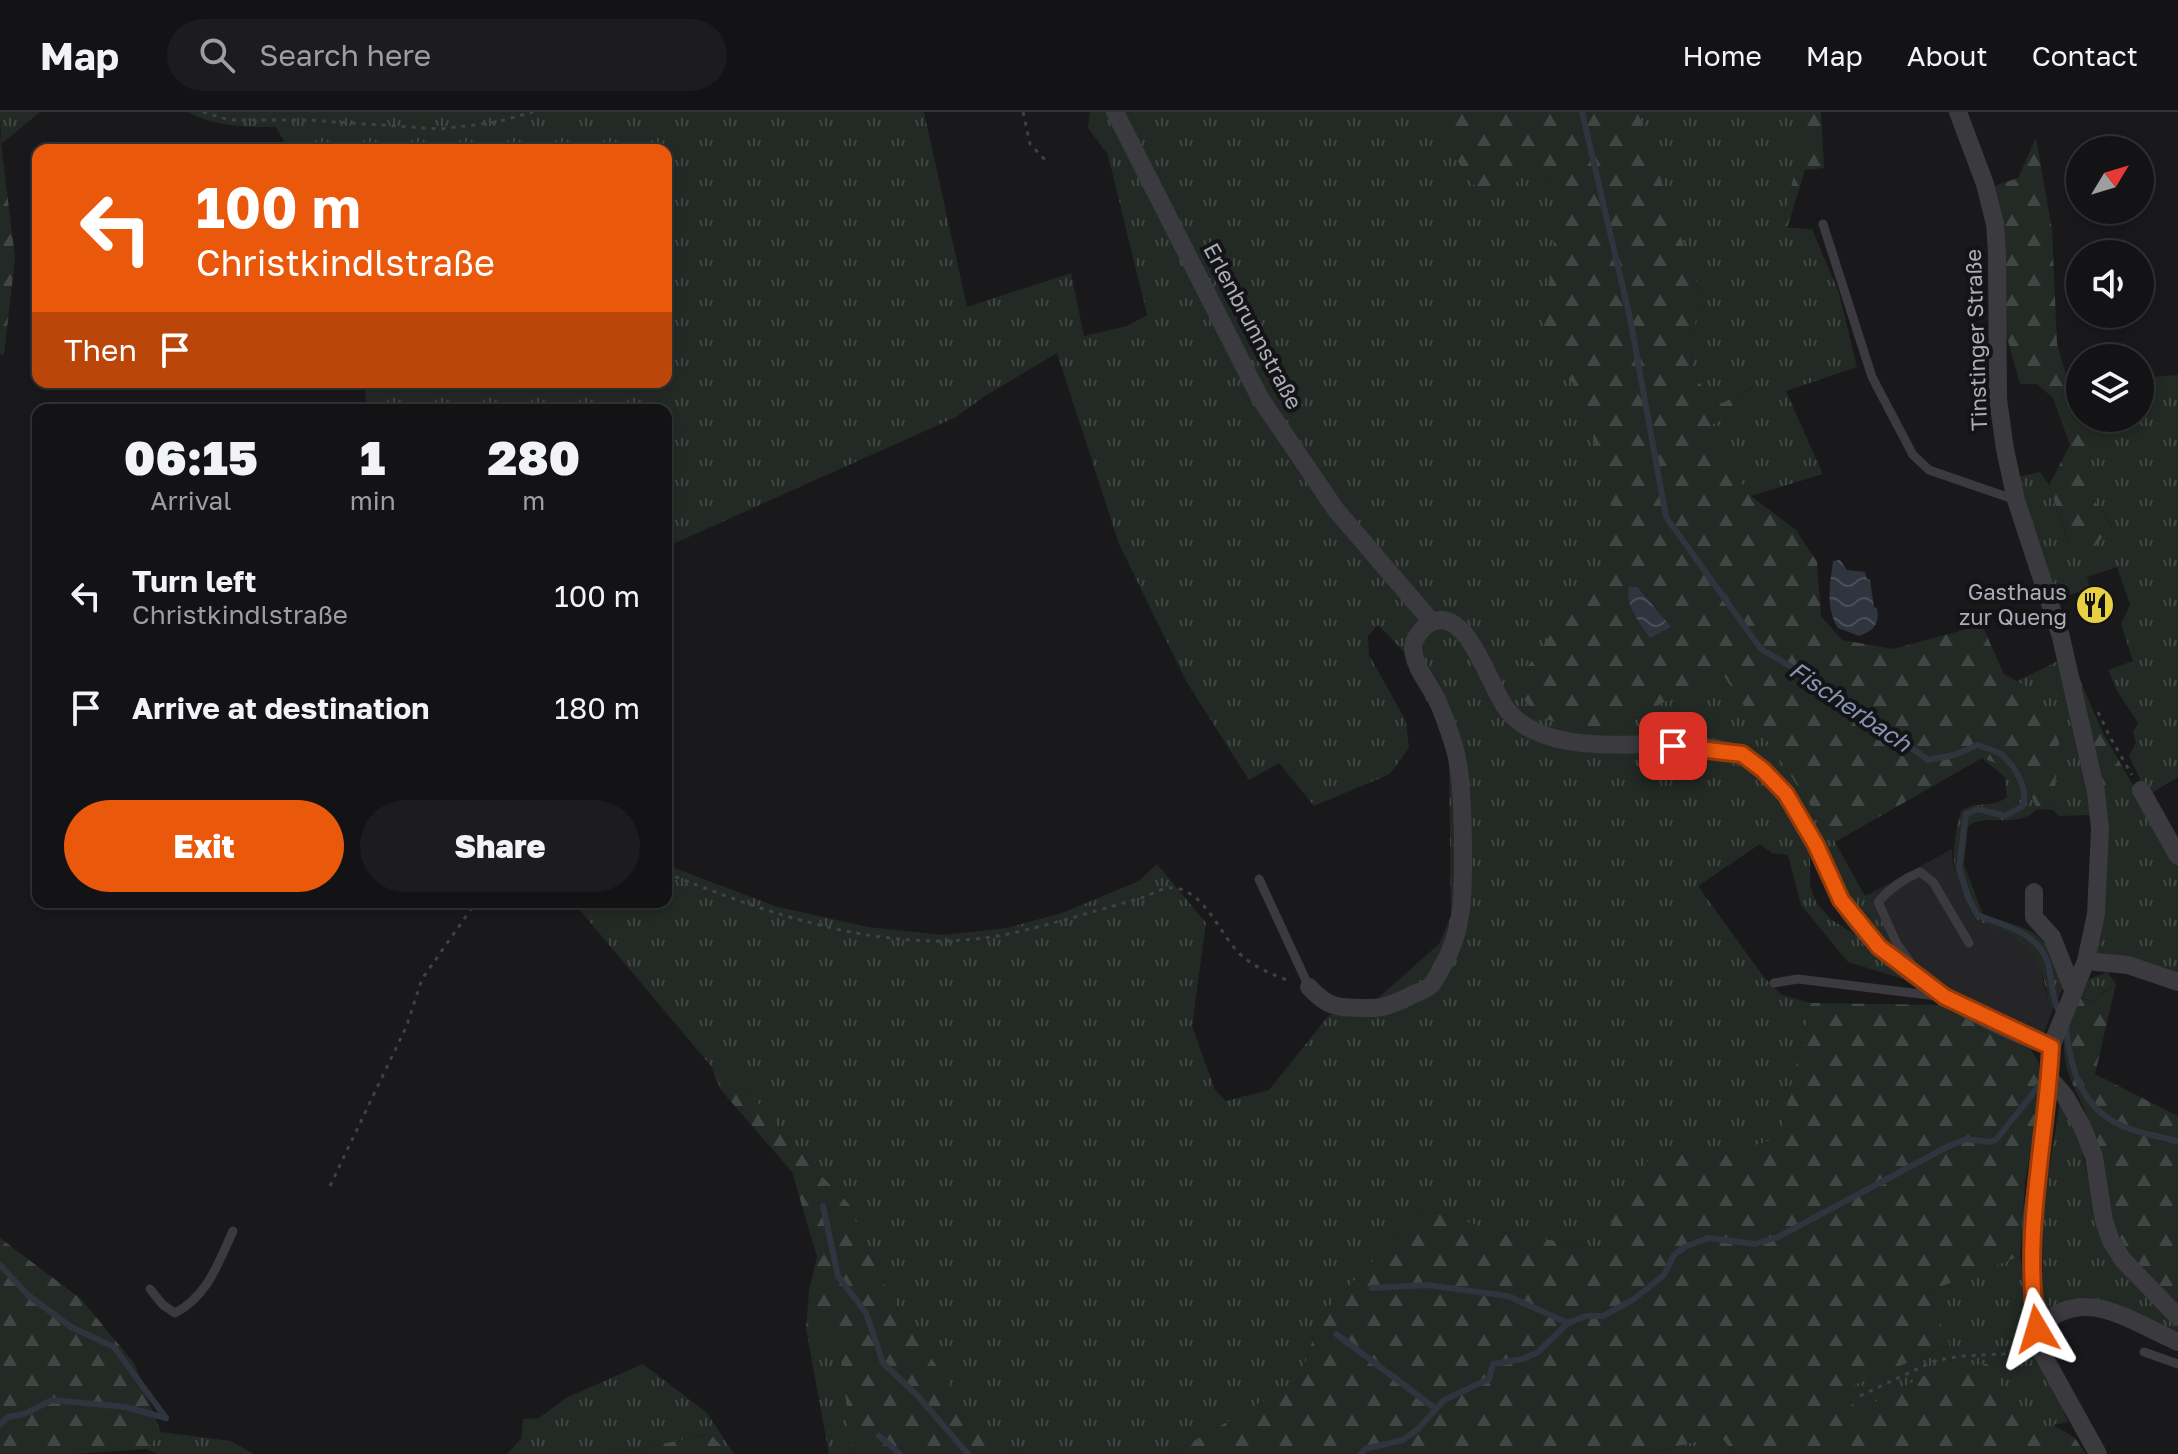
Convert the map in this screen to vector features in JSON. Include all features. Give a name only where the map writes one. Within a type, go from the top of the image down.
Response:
[{"type":"street","name":"Erlenbrunnstraße","points":[[1115,112],[1260,398],[1336,510],[1432,622]]},
{"type":"street","name":"Tinstinger Straße","points":[[1958,112],[1985,184],[1995,224],[1998,399],[2005,449],[2016,500],[2061,637],[2096,792],[2100,829],[2099,886],[2094,925],[2086,961],[2054,1039]]},
{"type":"street","points":[[1309,987],[1323,1002],[1344,1008],[1377,1009],[1431,986],[1452,951],[1462,917],[1463,886],[1462,818],[1455,749],[1436,698],[1417,666],[1413,644],[1419,633],[1432,622],[1445,620],[1460,628],[1478,652],[1490,683],[1509,712],[1530,729],[1551,739],[1713,749],[1742,754],[1786,794],[1816,845],[1841,900],[1879,947],[1945,997],[2054,1039],[2031,1222],[2032,1298],[2041,1351],[2098,1454]]},
{"type":"street","points":[[2141,790],[2178,856]]},
{"type":"street","points":[[2034,892],[2034,917],[2052,937],[2072,995]]},
{"type":"street","points":[[2086,961],[2128,965],[2178,982]]},
{"type":"street","points":[[2050,1079],[2065,1096],[2082,1126],[2094,1157],[2104,1221],[2111,1241],[2123,1260],[2178,1317]]},
{"type":"street","points":[[2037,1329],[2064,1308],[2087,1306],[2105,1309],[2178,1342]]},
{"type":"lane","points":[[1823,224],[1872,377],[1913,455],[1929,470],[2016,500]]},
{"type":"lane","points":[[1924,981],[1897,944],[1878,902],[1887,892],[1920,872],[1933,882],[1969,943]]},
{"type":"lane","points":[[1259,879],[1309,987]]},
{"type":"lane","points":[[1774,983],[1798,979],[1945,997]]},
{"type":"lane","points":[[150,1289],[163,1305],[175,1313],[187,1307],[204,1291],[233,1231]]},
{"type":"lane","points":[[2144,1352],[2178,1364]]},
{"type":"path","points":[[203,112],[230,120],[307,120],[440,129],[497,122],[533,112]]},
{"type":"path","points":[[1023,112],[1030,144],[1048,163]]},
{"type":"path","points":[[2097,709],[2141,790]]},
{"type":"path","points":[[672,875],[770,912],[903,940],[958,940],[1010,933],[1171,887],[1185,890],[1200,901],[1242,955],[1268,973],[1309,987]]},
{"type":"path","points":[[330,1186],[407,1025],[422,979],[472,908]]},
{"type":"path","points":[[1860,1396],[1934,1361],[1961,1356],[2001,1356],[2041,1351]]},
{"type":"shaded area","points":[[1952,849],[1953,864],[1974,917],[2026,944],[2040,967],[2049,1006],[2053,1009],[2043,1035],[1953,995],[1900,956],[1878,914],[1871,893]]},
{"type":"green space","points":[[0,112],[40,112],[1,144]]},
{"type":"green space","points":[[188,112],[924,112],[967,307],[1071,273],[1084,336],[1127,326],[1147,315],[1108,155],[1088,128],[1090,112],[1427,112],[1472,184],[1537,162],[1559,195],[1543,334],[1568,372],[1586,411],[1614,517],[1607,556],[1514,687],[1577,728],[1616,726],[1722,672],[1835,842],[1865,896],[1871,893],[1878,914],[1900,956],[1869,924],[1810,849],[1810,886],[1817,904],[1832,920],[1865,941],[1907,980],[1848,962],[1801,905],[1788,855],[1772,853],[1760,844],[1698,886],[1763,976],[1782,995],[1811,1003],[1779,1138],[1625,1187],[1603,1248],[1504,1233],[1423,1209],[1320,1316],[1300,1380],[1171,1454],[1020,1454],[964,1417],[954,1389],[903,1320],[863,1243],[849,1204],[731,1072],[711,1066],[578,908],[672,908],[672,867],[778,907],[868,927],[943,935],[1007,928],[1062,913],[1139,881],[1157,864],[1206,923],[1192,1026],[1215,1090],[1226,1101],[1269,1090],[1329,1015],[1369,1015],[1377,999],[1439,944],[1451,916],[1449,759],[1432,710],[1411,674],[1405,653],[1378,625],[1368,636],[1369,655],[1406,721],[1409,748],[1390,774],[1314,806],[1279,763],[1249,780],[1186,681],[1119,544],[1057,353],[956,417],[672,544],[672,404],[366,404],[365,388],[672,388],[672,144],[286,144],[276,127],[242,126]]},
{"type":"green space","points":[[1427,112],[1638,112],[1698,287],[1691,376],[1722,403],[1753,388],[1762,402],[1702,429],[1751,496],[1796,530],[1817,562],[1821,616],[1842,640],[1893,649],[1982,625],[2004,674],[2037,692],[2059,742],[2053,810],[2037,809],[2022,773],[1982,758],[1835,842],[1722,673],[1617,726],[1577,728],[1539,717],[1513,687],[1607,556],[1614,517],[1586,411],[1567,372],[1543,334],[1559,195],[1537,162],[1502,196],[1472,184]],"holes":[[[1639,587],[1671,627],[1651,637],[1634,613]]]},
{"type":"green space","points":[[1638,112],[1795,112],[1801,147],[1781,227],[1812,229],[1839,293],[1857,367],[1786,391],[1823,474],[1751,496],[1701,429],[1761,401],[1752,388],[1722,403],[1691,376],[1698,287]]},
{"type":"green space","points":[[1795,112],[1821,112],[1824,168],[1805,170],[1787,228],[1781,227],[1801,147]]},
{"type":"green space","points":[[0,135],[15,258],[4,355],[0,354]]},
{"type":"green space","points":[[2036,138],[2052,229],[2057,344],[2066,374],[2066,432],[2091,432],[2093,438],[2088,491],[2112,527],[2095,546],[2069,544],[2049,485],[2070,445],[2053,398],[2037,384],[2020,384],[2006,334],[1991,187],[2018,178]]},
{"type":"green space","points":[[2178,375],[2178,777],[2153,792],[2146,791],[2129,756],[2136,743],[2133,732],[2138,723],[2108,670],[2133,661],[2121,624],[2130,604],[2117,567],[2087,577],[2090,588],[2056,597],[2018,477],[2040,472],[2049,485],[2068,543],[2112,526],[2088,491],[2093,438],[2091,432],[2154,432],[2154,377]]},
{"type":"green space","points":[[2058,661],[2080,735],[2090,815],[2059,816],[2053,810],[2059,742],[2017,681]]},
{"type":"green space","points":[[2074,666],[2103,733],[2121,764],[2103,788]]},
{"type":"green space","points":[[1982,758],[2022,773],[2037,809],[2021,819],[1985,820],[1968,826],[1964,864],[1983,915],[2028,930],[2037,935],[2050,952],[2064,985],[2053,1009],[2049,1006],[2042,973],[2032,955],[2017,940],[1974,917],[1957,877],[1954,854],[1961,811],[1996,803],[2007,797],[2005,777]]},
{"type":"green space","points":[[2121,764],[2178,864],[2178,978],[2098,956],[2096,950],[2109,828],[2103,788]]},
{"type":"green space","points":[[2107,972],[2116,984],[2101,993],[2095,1002],[2080,997],[2089,979]]},
{"type":"green space","points":[[2116,984],[2095,1074],[2178,1116],[2178,1305],[2135,1262],[2117,1232],[2093,1132],[2064,1056],[2066,1032],[2080,998],[2095,1002]]},
{"type":"green space","points":[[1811,1003],[1942,1005],[2028,1044],[2039,1063],[2041,1089],[2025,1182],[2020,1256],[1927,1292],[1950,1345],[1842,1390],[1858,1411],[1939,1368],[1987,1364],[2035,1435],[2053,1425],[2074,1437],[2086,1454],[1734,1454],[1724,1440],[1715,1437],[1646,1454],[1171,1454],[1300,1380],[1320,1316],[1423,1209],[1504,1233],[1602,1248],[1625,1187],[1659,1148],[1705,1161],[1779,1138]]},
{"type":"green space","points":[[711,1066],[731,1072],[849,1204],[863,1243],[903,1320],[954,1389],[964,1417],[1020,1454],[853,1454],[837,1331],[806,1329],[809,1291],[817,1257],[792,1172],[721,1090]]},
{"type":"green space","points":[[2060,1101],[2077,1128],[2100,1232],[2178,1325],[2178,1335],[2066,1302],[2043,1310],[2043,1207]]},
{"type":"green space","points":[[0,1238],[81,1299],[134,1363],[161,1432],[146,1449],[77,1454],[0,1454]]},
{"type":"green space","points":[[2020,1256],[2024,1281],[2068,1422],[2053,1425],[2035,1436],[1939,1368],[1857,1412],[1841,1389],[1949,1346],[1927,1292]]},
{"type":"green space","points":[[806,1329],[837,1330],[853,1454],[829,1454]]},
{"type":"green space","points":[[643,1364],[707,1413],[734,1454],[729,1454],[709,1434],[612,1454],[507,1454],[521,1439],[523,1419],[539,1418],[566,1398]]},
{"type":"green space","points":[[161,1432],[231,1441],[254,1454],[157,1454],[146,1449]]},
{"type":"green space","points":[[710,1434],[729,1454],[612,1454]]},
{"type":"green space","points":[[1715,1437],[1724,1440],[1734,1454],[1646,1454]]},
{"type":"water","points":[[1840,560],[1847,570],[1865,572],[1870,580],[1874,607],[1877,608],[1875,626],[1859,636],[1838,628],[1831,612],[1833,561]]},
{"type":"water","points":[[1629,587],[1638,587],[1671,627],[1650,638],[1631,607]]},
{"type":"waterway","name":"Fischerbach","points":[[1582,112],[1630,318],[1666,517],[1761,649],[1852,703],[1928,760],[1954,755],[1978,745],[2000,753],[2012,766],[2024,792],[2023,806],[2005,816],[1978,809],[1966,814],[1959,868],[1977,915],[2009,927],[2037,944],[2048,963],[2059,1012]]},
{"type":"waterway","name":"Fischerbach","points":[[2066,1026],[2071,1059],[2090,1101],[2114,1122],[2178,1142]]},
{"type":"waterway","points":[[1361,1454],[1365,1449],[1403,1440],[1418,1429],[1444,1400],[1489,1379],[1493,1364],[1523,1359],[1538,1352],[1568,1323],[1586,1316],[1603,1316],[1634,1299],[1664,1275],[1674,1255],[1685,1247],[1708,1238],[1755,1244],[1778,1237],[1949,1146],[1966,1139],[1996,1140],[2042,1082]]},
{"type":"waterway","points":[[823,1206],[838,1276],[866,1313],[883,1363],[918,1396],[968,1454]]},
{"type":"waterway","points":[[0,1265],[29,1296],[71,1327],[114,1347],[166,1418]]},
{"type":"waterway","points":[[1372,1288],[1427,1285],[1508,1296],[1568,1323]]},
{"type":"waterway","points":[[1336,1334],[1436,1409]]},
{"type":"waterway","points":[[0,1425],[8,1417],[24,1414],[52,1400],[126,1407],[166,1418]]},
{"type":"waterway","points":[[879,1436],[900,1454]]},
{"type":"place","name":"Gasthaus zur Queng","points":[[2095,605]]},
{"type":"route","points":[[1673,746],[1742,754],[1763,770],[1786,794],[1816,845],[1841,900],[1879,947],[1945,997],[2051,1047],[2050,1079],[2031,1222],[2032,1298],[2037,1329]]}]
